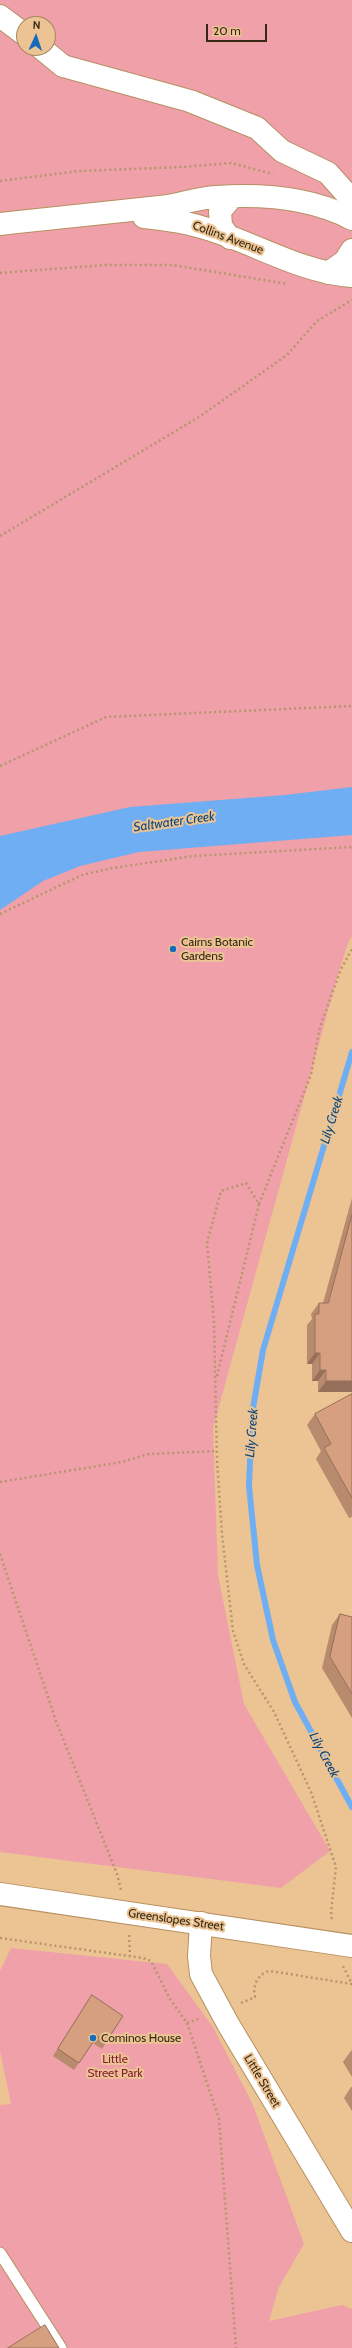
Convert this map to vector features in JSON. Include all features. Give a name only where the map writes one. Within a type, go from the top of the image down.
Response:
[{"type":"street","points":[[0,16],[16,28]]},
{"type":"street","points":[[51,56],[63,66],[190,101],[257,128],[282,151],[328,173],[351,214]]},
{"type":"street","name":"Collins Avenue","points":[[0,224],[162,207],[215,197],[261,196],[301,201],[351,214]]},
{"type":"street","points":[[230,238],[221,226],[220,211],[232,197]]},
{"type":"street","name":"Collins Avenue","points":[[101,213],[171,220],[202,227],[296,263],[328,273],[352,276]]},
{"type":"street","points":[[328,273],[345,261],[352,250]]},
{"type":"street","name":"Greenslopes Street","points":[[0,1894],[201,1923],[347,1955]]},
{"type":"street","name":"Little Street","points":[[201,1923],[198,1956],[202,1974],[228,2024],[352,2230]]},
{"type":"lane","points":[[0,2252],[61,2348]]},
{"type":"path","points":[[0,181],[79,171],[182,167],[231,163],[276,175]]},
{"type":"path","points":[[0,273],[105,265],[172,265],[289,285]]},
{"type":"path","points":[[0,536],[199,417],[287,355],[317,320],[352,300]]},
{"type":"path","points":[[0,766],[106,718],[352,706]]},
{"type":"path","points":[[0,914],[82,875],[112,868],[193,856],[352,847]]},
{"type":"path","points":[[217,1376],[259,1204],[311,1075],[320,1027],[341,969],[352,949]]},
{"type":"path","points":[[259,1204],[246,1183],[221,1191],[207,1243],[217,1376],[217,1451],[222,1534],[232,1631],[244,1664],[274,1712],[311,1792],[336,1867],[331,1912]]},
{"type":"path","points":[[0,1482],[122,1462],[149,1454],[217,1451]]},
{"type":"path","points":[[0,1554],[1,1561],[56,1721],[117,1874],[127,1913]]},
{"type":"path","points":[[0,1938],[143,1958],[151,1961],[170,1999],[187,2023],[219,2119],[236,2348]]},
{"type":"path","points":[[241,2003],[256,1997],[255,1985],[259,1977],[270,1971],[352,1984],[347,1955]]},
{"type":"path","points":[[187,2023],[194,2021]]},
{"type":"green space","name":"Cairns Botanic Gardens","points":[[0,0],[352,0],[352,936],[348,943],[337,978],[213,1428],[218,1575],[244,1704],[330,1851],[281,1888],[0,1852]]},
{"type":"green space","name":"Little Street Park","points":[[11,1948],[167,1964],[213,2027],[253,2105],[304,2244],[279,2287],[269,2321],[342,2305],[352,2309],[352,2348],[0,2348],[0,2105],[11,2104],[0,2051],[0,1971]]},
{"type":"water","name":"Saltwater Creek","points":[[352,787],[352,835],[139,852],[80,866],[43,881],[0,910],[0,836],[130,807],[285,795]]},
{"type":"building","points":[[352,1215],[352,1381],[326,1381],[326,1370],[320,1370],[320,1353],[315,1353],[315,1314],[319,1314],[319,1303],[328,1303]]},
{"type":"building","points":[[352,1394],[352,1498],[324,1448],[331,1444],[315,1414]]},
{"type":"building","points":[[340,1614],[352,1617],[352,1694],[330,1657]]},
{"type":"building","name":"Cominos House","points":[[92,1995],[123,2016],[106,2042],[97,2036],[79,2063],[58,2049]]},
{"type":"building","points":[[45,2325],[59,2348],[8,2348]]},
{"type":"waterway","name":"Lily Creek","points":[[352,1052],[263,1350],[252,1414],[249,1486],[257,1565],[273,1640],[295,1702],[352,1807]]},
{"type":"place","name":"Cairns Botanic Gardens","points":[[173,949]]},
{"type":"place","name":"Cominos House","points":[[93,2038]]}]
